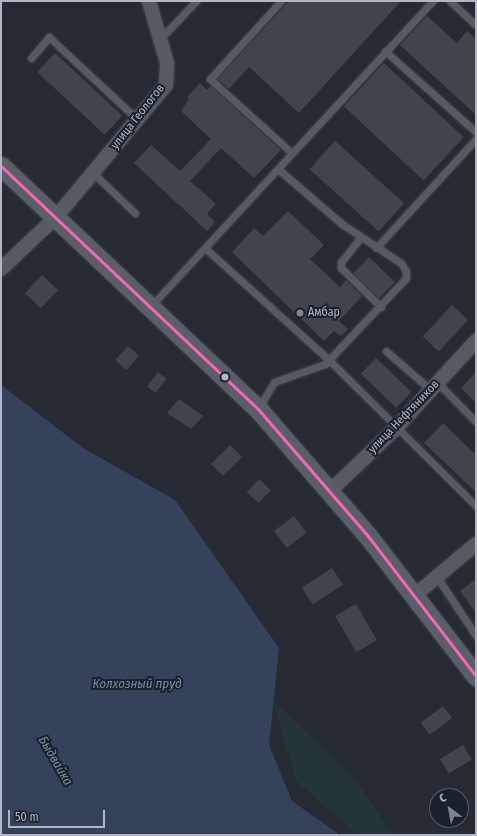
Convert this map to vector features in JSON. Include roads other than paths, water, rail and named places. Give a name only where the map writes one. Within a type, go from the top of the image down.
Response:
[{"type":"main road","points":[[1,166],[151,306],[258,409],[330,491],[476,676]]},
{"type":"street","name":"улица Геологов","points":[[1,269],[56,217],[138,120],[166,84],[167,63],[162,37],[149,1]]},
{"type":"street","name":"улица Нефтяников","points":[[330,491],[396,429],[476,341]]},
{"type":"street","points":[[414,596],[476,544]]},
{"type":"lane","points":[[162,37],[196,1]]},
{"type":"lane","points":[[281,1],[210,79],[292,153]]},
{"type":"lane","points":[[151,306],[432,1]]},
{"type":"lane","points":[[450,1],[476,25]]},
{"type":"lane","points":[[32,58],[49,37],[138,120]]},
{"type":"lane","points":[[386,51],[476,132]]},
{"type":"lane","points":[[376,248],[476,139]]},
{"type":"lane","points":[[258,409],[274,382],[313,370],[329,360],[401,286],[406,271],[401,263],[360,238],[278,169]]},
{"type":"lane","points":[[93,173],[135,213]]},
{"type":"lane","points":[[360,238],[341,262],[341,268],[381,307]]},
{"type":"lane","points":[[205,248],[329,360],[396,429],[476,506]]},
{"type":"lane","points":[[386,351],[435,386],[476,422]]},
{"type":"lane","points":[[437,576],[476,636]]},
{"type":"water","name":"Колхозный пруд","points":[[1,385],[83,448],[175,500],[279,648],[269,745],[292,801],[340,835],[1,835]]},
{"type":"place","name":"Амбар","points":[[300,313]]},
{"type":"water label","name":"Быдвайка","points":[[55,761]]}]
